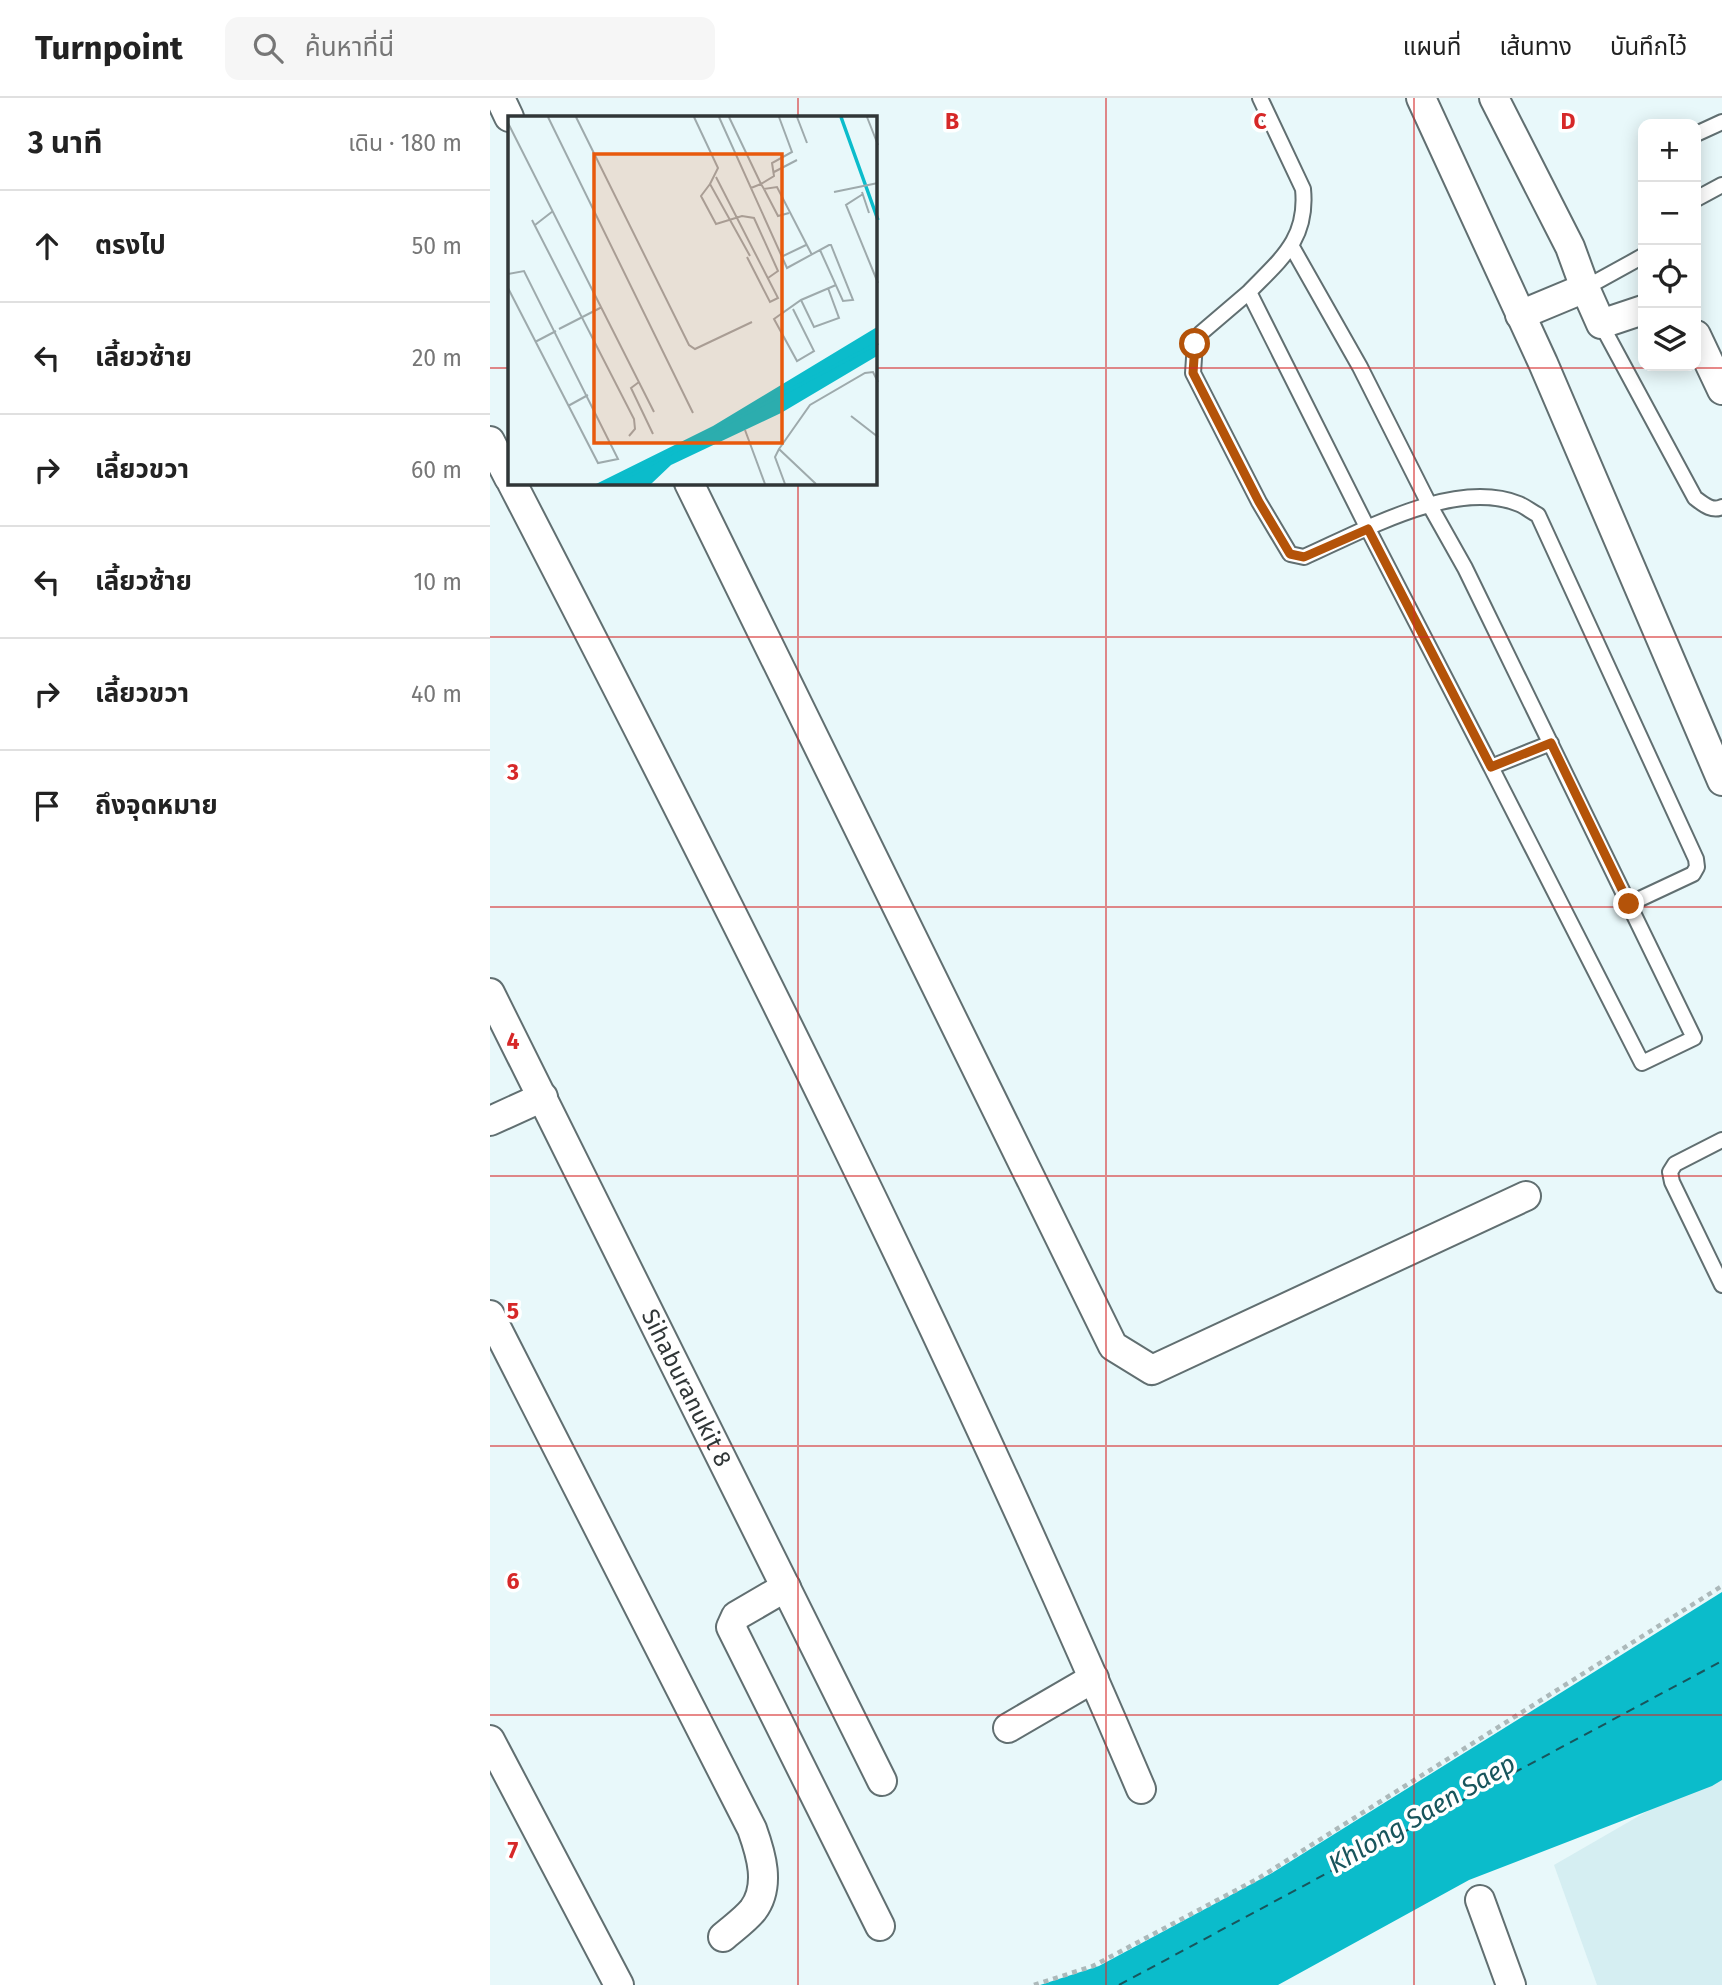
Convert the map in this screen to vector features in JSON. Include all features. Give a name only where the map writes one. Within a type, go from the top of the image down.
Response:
[{"type":"street","points":[[500,98],[509,116]]},
{"type":"street","points":[[1421,98],[1543,363],[1720,771]]},
{"type":"street","points":[[1494,98],[1570,247],[1601,324],[1638,312]]},
{"type":"street","points":[[1521,315],[1585,288]]},
{"type":"street","points":[[1701,346],[1722,390]]},
{"type":"street","points":[[490,441],[508,477]]},
{"type":"street","points":[[512,485],[666,780],[941,1342],[1094,1678],[1141,1789]]},
{"type":"street","points":[[690,485],[1113,1346],[1152,1370],[1526,1196]]},
{"type":"street","name":"Sihaburanukit 8","points":[[490,993],[882,1782]]},
{"type":"street","points":[[490,1121],[543,1097]]},
{"type":"street","points":[[490,1315],[752,1829],[763,1859],[762,1892],[753,1910],[723,1937]]},
{"type":"street","points":[[786,1587],[736,1616],[731,1627],[880,1926]]},
{"type":"street","points":[[1008,1728],[1094,1678]]},
{"type":"street","points":[[490,1740],[619,1985]]},
{"type":"street","points":[[1480,1900],[1511,1985]]},
{"type":"lane","points":[[1259,98],[1303,189],[1301,228],[1292,247],[1249,292],[1201,333],[1195,344],[1193,373],[1259,502],[1290,554],[1304,557],[1429,504],[1456,498],[1519,504],[1538,515],[1696,859],[1697,867],[1693,874],[1629,904]]},
{"type":"lane","points":[[1701,132],[1722,122]]},
{"type":"lane","points":[[1701,196],[1722,185]]},
{"type":"lane","points":[[1249,292],[1642,1063],[1694,1038],[1465,568],[1429,504],[1360,367],[1292,247]]},
{"type":"lane","points":[[1585,288],[1638,260]]},
{"type":"lane","points":[[1601,324],[1695,498],[1706,507],[1722,507]]},
{"type":"lane","points":[[1491,767],[1551,743]]},
{"type":"lane","points":[[1722,1140],[1675,1164],[1670,1172],[1672,1182],[1722,1285]]},
{"type":"path","points":[[1034,1985],[1093,1966],[1259,1878],[1722,1587]]},
{"type":"shaded area","points":[[1722,1768],[1722,1985],[1597,1985],[1554,1865]]},
{"type":"water","name":"Khlong Saen Saep","points":[[1722,1592],[1722,1780],[1712,1786],[1469,1880],[1278,1985],[1040,1985],[1099,1966],[1272,1873]]},
{"type":"ferry route","points":[[1119,1985],[1722,1661]]},
{"type":"route","points":[[1195,344],[1193,373],[1259,502],[1290,554],[1304,557],[1368,529],[1491,767],[1551,743],[1629,904]]}]
